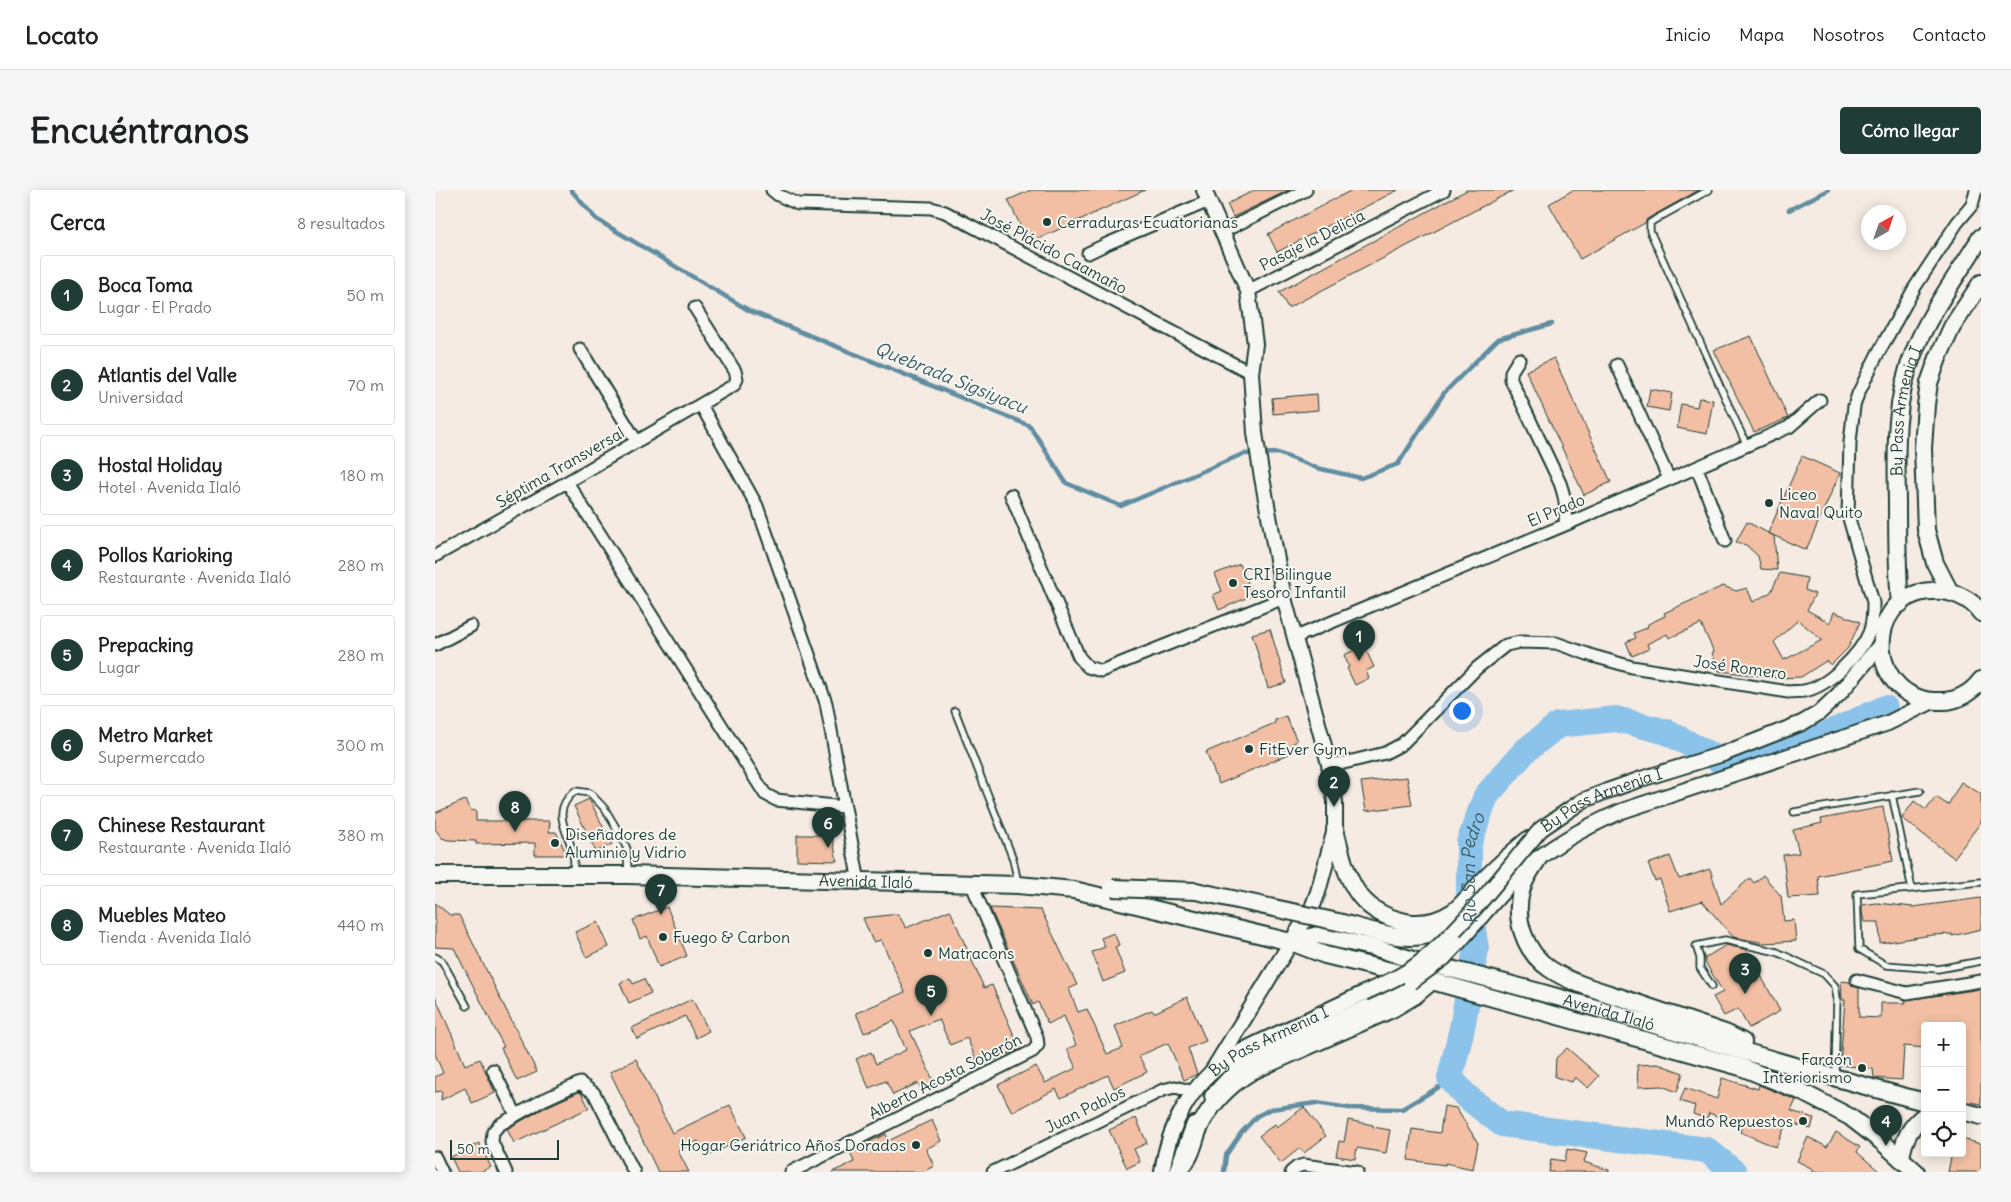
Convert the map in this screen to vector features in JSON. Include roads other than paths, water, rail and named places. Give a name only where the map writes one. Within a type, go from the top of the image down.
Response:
[{"type":"main road","name":"By Pass Armenia I","points":[[1900,604],[1897,551],[1896,455],[1897,422],[1902,388],[1914,352],[1931,315],[1981,237]]},
{"type":"main road","name":"By Pass Armenia I","points":[[1950,592],[1935,563],[1927,530],[1923,448],[1926,404],[1929,383],[1938,358],[1953,327],[1981,284]]},
{"type":"main road","points":[[1981,613],[1974,597],[1950,592],[1934,591],[1919,593],[1900,604],[1887,622],[1881,644],[1883,660],[1889,676],[1900,689],[1915,698],[1931,702],[1948,701],[1964,696],[1981,680]]},
{"type":"main road","points":[[1335,829],[1343,864],[1350,882],[1361,899],[1374,910],[1390,919],[1414,924],[1441,919],[1455,911],[1499,864],[1541,829]]},
{"type":"main road","points":[[1538,858],[1522,887],[1519,900],[1519,916],[1522,934],[1531,951],[1550,970],[1591,988],[1725,1033],[1794,1066]]},
{"type":"main road","name":"Avenida Ilaló","points":[[435,874],[628,875],[859,882],[971,883],[1074,890],[1291,942],[1325,955],[1741,1067],[1798,1090],[1850,1117],[1916,1172]]},
{"type":"main road","points":[[1074,890],[1112,888],[1196,891],[1396,936],[1431,934],[1462,922]]},
{"type":"main road","name":"Avenida Ilaló","points":[[1291,942],[1318,935],[1380,949],[1413,960],[1449,968],[1715,1042],[1835,1079],[1921,1101]]},
{"type":"main road","points":[[1177,1172],[1189,1156],[1199,1129],[1211,1108],[1239,1078],[1252,1070],[1392,1009],[1438,984]]},
{"type":"main road","points":[[1966,1113],[1981,1116]]},
{"type":"main road","points":[[1901,1159],[1905,1139],[1910,1130],[1921,1119]]},
{"type":"street","name":"José Plácido Caamaño","points":[[771,190],[798,204],[931,208],[945,212],[1251,373]]},
{"type":"street","points":[[1222,232],[1306,190]]},
{"type":"street","name":"Pasaje la Delicia","points":[[1248,291],[1444,190]]},
{"type":"street","name":"José Romero","points":[[1329,764],[1344,763],[1385,753],[1401,744],[1477,668],[1506,645],[1519,642],[1556,643],[1632,667],[1788,692],[1805,691],[1819,684],[1855,656],[1869,632],[1873,614],[1873,602],[1848,515],[1850,442],[1854,406],[1876,357],[1915,287],[1957,223],[1972,205],[1976,190]]},
{"type":"street","points":[[1088,253],[1206,196],[1248,291],[1255,344],[1251,373],[1255,433],[1261,472],[1284,598],[1329,764],[1335,802],[1335,829],[1319,892],[1312,908],[1211,1073]]},
{"type":"street","name":"Séptima Transversal","points":[[435,556],[734,385],[737,379],[735,371],[695,308]]},
{"type":"street","points":[[580,349],[637,442]]},
{"type":"street","points":[[1519,359],[1511,372],[1511,380],[1560,483],[1566,501],[1565,524]]},
{"type":"street","points":[[1617,365],[1669,480]]},
{"type":"street","name":"El Prado","points":[[1296,637],[1747,446],[1789,427],[1820,400]]},
{"type":"street","points":[[701,405],[757,506],[826,703],[859,882]]},
{"type":"street","points":[[1697,468],[1725,541]]},
{"type":"street","points":[[567,482],[765,794],[776,800],[845,807]]},
{"type":"street","points":[[1011,495],[1079,657],[1088,667],[1101,671],[1284,598]]},
{"type":"street","points":[[435,645],[471,626]]},
{"type":"street","name":"By Pass Armenia I","points":[[1177,1172],[1185,1142],[1202,1110],[1250,1053],[1399,977],[1418,964],[1462,922],[1541,829],[1582,801],[1607,790],[1723,754],[1802,723],[1819,713],[1839,694],[1881,644]]},
{"type":"street","name":"By Pass Armenia I","points":[[1162,1172],[1169,1139],[1177,1120],[1194,1092],[1211,1073],[1228,1059],[1250,1053],[1372,1005],[1428,970],[1458,943],[1520,874],[1538,858],[1575,833],[1622,812],[1888,723],[1931,702]]},
{"type":"street","name":"Alberto Acosta Soberón","points":[[794,1171],[1033,1051],[1038,1045],[1037,1037],[971,883]]},
{"type":"street","points":[[1857,980],[1907,992],[1981,981]]},
{"type":"street","points":[[493,1070],[516,1115]]},
{"type":"street","points":[[506,1172],[492,1142],[493,1132],[499,1125],[516,1115],[580,1082],[594,1093],[633,1172]]},
{"type":"street","name":"Juan Pablos","points":[[993,1172],[1163,1090],[1175,1087],[1194,1092]]},
{"type":"street","points":[[435,1157],[442,1172]]},
{"type":"street","points":[[1291,1172],[1303,1165],[1357,1172]]},
{"type":"lane","points":[[1709,190],[1655,219],[1650,223],[1650,231],[1747,446]]},
{"type":"lane","points":[[955,712],[1013,859],[1018,885]]},
{"type":"lane","points":[[572,875],[575,862],[561,815],[566,799],[575,791],[590,793],[600,802],[611,819],[627,849],[628,875]]},
{"type":"lane","points":[[1794,812],[1920,791]]},
{"type":"lane","points":[[1892,795],[1913,889]]},
{"type":"lane","points":[[1981,882],[1857,894],[1859,949],[1886,965],[1938,969],[1981,960]]},
{"type":"lane","points":[[1713,986],[1700,968],[1700,958],[1696,946],[1725,940],[1777,952],[1824,974],[1835,986],[1837,998],[1835,1079]]},
{"type":"lane","points":[[435,957],[442,961],[467,1006]]},
{"type":"waterway","name":"Quebrada Sigsiyacu","points":[[571,190],[596,219],[750,311],[1030,426],[1066,483],[1121,506],[1243,454],[1278,453],[1317,468],[1361,478],[1398,464],[1444,393],[1498,339],[1552,324]]},
{"type":"waterway","name":"Quebrada Sigsiyacu","points":[[1789,210],[1828,190]]},
{"type":"waterway","name":"Río San Pedro","points":[[1734,1172],[1707,1150],[1502,1124],[1466,1096],[1450,1078],[1462,1028],[1476,949],[1469,904],[1469,843],[1486,796],[1525,751],[1558,725],[1616,719],[1667,732],[1725,763],[1793,749],[1885,708]]},
{"type":"waterway","points":[[1224,1172],[1226,1155],[1241,1133],[1257,1116],[1271,1109],[1316,1103],[1349,1108],[1402,1109],[1439,1087]]},
{"type":"place","name":"Cerraduras Ecuatorianas","points":[[1047,222]]},
{"type":"place","name":"Liceo Naval Quito","points":[[1769,503]]},
{"type":"place","name":"CRI Bilingue Tesoro Infantil","points":[[1233,583]]},
{"type":"place","name":"Boca Toma","points":[[1359,661]]},
{"type":"place","name":"FitEver Gym","points":[[1249,749]]},
{"type":"place","name":"Atlantis del Valle","points":[[1334,807]]},
{"type":"place","name":"Muebles Mateo","points":[[515,832]]},
{"type":"place","name":"Diseñadores de Aluminio y Vidrio","points":[[555,843]]},
{"type":"place","name":"Metro Market","points":[[828,848]]},
{"type":"place","name":"Chinese Restaurant","points":[[661,915]]},
{"type":"place","name":"Fuego & Carbon","points":[[663,937]]},
{"type":"place","name":"Matracons","points":[[928,953]]},
{"type":"place","name":"Hostal Holiday","points":[[1745,994]]},
{"type":"place","name":"Prepacking","points":[[931,1016]]},
{"type":"place","name":"Faraón Interiorismo","points":[[1862,1068]]},
{"type":"place","name":"Mundo Repuestos","points":[[1803,1121]]},
{"type":"place","name":"Hogar Geriátrico Años Dorados","points":[[916,1145]]},
{"type":"place","name":"Pollos Karioking","points":[[1886,1146]]}]
